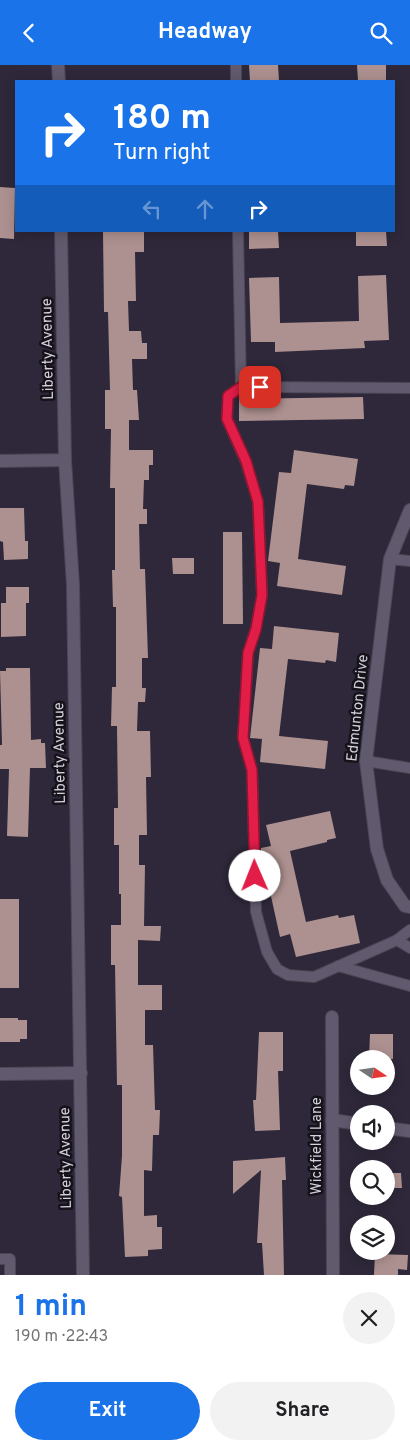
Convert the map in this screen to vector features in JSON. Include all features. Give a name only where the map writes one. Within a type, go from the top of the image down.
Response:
[{"type":"street","points":[[58,65],[59,80]]},
{"type":"street","name":"Liberty Avenue","points":[[61,232],[65,460],[73,585],[83,1275]]},
{"type":"street","points":[[0,461],[65,460]]},
{"type":"street","name":"Edmunton Drive","points":[[408,907],[387,880],[377,849],[366,761],[390,559],[410,510]]},
{"type":"street","name":"Wickfield Lane","points":[[332,1017],[334,1275]]},
{"type":"street","points":[[0,1074],[81,1073]]},
{"type":"street","points":[[332,1120],[350,1123]]},
{"type":"street","points":[[395,1129],[410,1131]]},
{"type":"lane","points":[[236,65],[236,80]]},
{"type":"lane","points":[[238,232],[241,387]]},
{"type":"lane","points":[[410,388],[241,387],[228,396],[227,419],[246,461],[258,502],[262,595],[256,629],[248,653],[243,738],[252,770],[256,912],[267,952],[277,969],[288,975],[314,977],[398,940],[410,930]]},
{"type":"lane","points":[[390,559],[410,561]]},
{"type":"lane","points":[[366,761],[410,768]]},
{"type":"lane","points":[[398,940],[410,948]]},
{"type":"lane","points":[[338,966],[410,986]]},
{"type":"lane","points":[[0,1259],[10,1259],[10,1275]]},
{"type":"building","points":[[249,65],[278,65],[279,80],[250,80]]},
{"type":"building","points":[[357,65],[386,65],[386,80],[358,80]]},
{"type":"building","points":[[0,187],[15,188],[14,239],[0,238]]},
{"type":"building","points":[[103,232],[144,232],[144,252],[135,252],[136,301],[128,301],[129,331],[141,331],[142,343],[147,343],[147,359],[132,359],[133,390],[137,390],[139,420],[129,420],[129,450],[153,450],[153,465],[149,465],[149,480],[144,480],[143,509],[147,509],[147,524],[139,524],[140,569],[145,569],[148,658],[142,658],[142,688],[146,688],[145,702],[138,702],[137,731],[150,731],[151,777],[146,777],[147,835],[139,835],[139,865],[145,865],[144,926],[161,926],[160,941],[138,940],[138,985],[162,985],[162,1010],[145,1010],[145,1045],[153,1045],[155,1110],[160,1110],[159,1135],[153,1135],[152,1171],[144,1170],[144,1216],[157,1215],[157,1227],[162,1227],[162,1249],[148,1250],[148,1256],[125,1257],[122,1197],[119,1196],[122,1156],[122,1085],[117,1085],[115,965],[111,965],[111,925],[121,925],[121,894],[119,894],[119,845],[114,845],[114,808],[118,808],[117,726],[111,726],[112,687],[116,687],[116,607],[113,607],[112,570],[115,570],[115,488],[110,488],[111,429],[105,429],[105,390],[110,390],[108,312],[104,312]]},
{"type":"building","points":[[249,232],[278,232],[279,248],[249,249]]},
{"type":"building","points":[[356,232],[386,232],[387,246],[356,246]]},
{"type":"building","points":[[386,275],[389,340],[364,341],[365,348],[275,352],[275,342],[251,342],[249,278],[279,277],[280,323],[359,321],[358,276]]},
{"type":"building","points":[[363,397],[364,419],[239,421],[239,399]]},
{"type":"building","points":[[294,450],[358,459],[354,486],[345,485],[344,489],[307,484],[298,559],[346,566],[342,595],[277,586],[280,563],[268,561],[279,472],[291,473]]},
{"type":"building","points":[[0,508],[24,508],[25,541],[28,541],[28,559],[4,560],[3,542],[0,541]]},
{"type":"building","points":[[223,532],[242,532],[243,624],[223,624]]},
{"type":"building","points":[[172,558],[194,558],[194,574],[173,574]]},
{"type":"building","points":[[6,587],[29,587],[29,603],[26,603],[26,636],[1,637],[1,603],[6,603]]},
{"type":"building","points":[[274,626],[339,633],[336,662],[326,660],[325,663],[288,659],[279,736],[328,741],[325,769],[260,762],[262,739],[250,738],[260,648],[272,649]]},
{"type":"building","points":[[6,668],[30,668],[31,740],[41,739],[41,743],[45,743],[46,768],[30,768],[28,837],[7,836],[9,769],[0,769],[0,745],[2,745],[0,671],[6,671]]},
{"type":"building","points":[[330,811],[336,838],[290,851],[306,922],[338,915],[339,918],[354,915],[360,943],[296,957],[290,934],[280,937],[261,851],[261,848],[271,846],[266,825]]},
{"type":"building","points":[[0,899],[19,899],[19,988],[0,988]]},
{"type":"building","points":[[0,1018],[27,1020],[27,1039],[20,1039],[20,1042],[0,1042]]},
{"type":"building","points":[[259,1032],[283,1032],[283,1071],[278,1071],[280,1130],[255,1131],[253,1100],[256,1100]]},
{"type":"building","points":[[370,1034],[393,1034],[393,1050],[369,1050]]},
{"type":"building","points":[[285,1157],[286,1180],[282,1180],[284,1275],[264,1275],[262,1243],[257,1243],[261,1170],[233,1194],[233,1161]]},
{"type":"building","points":[[395,1173],[401,1173],[402,1188],[395,1188]]},
{"type":"building","points":[[395,1255],[408,1255],[407,1270],[398,1269],[398,1275],[374,1275],[375,1260],[395,1260]]},
{"type":"route","points":[[255,876],[252,770],[243,738],[248,653],[256,629],[262,595],[258,502],[246,461],[227,419],[228,396],[241,387],[260,387]]}]
